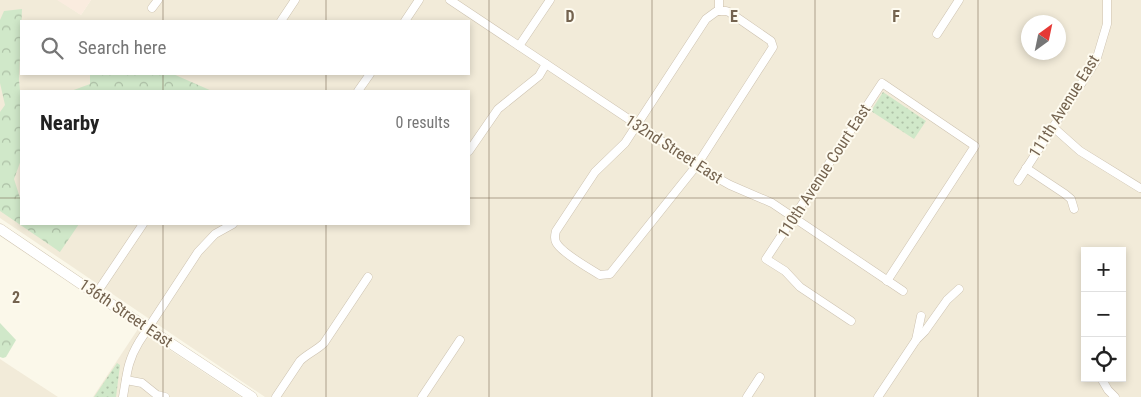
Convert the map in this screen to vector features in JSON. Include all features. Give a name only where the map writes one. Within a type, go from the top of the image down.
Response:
[{"type":"street","points":[[152,8],[158,0]]},
{"type":"street","points":[[282,20],[295,0]]},
{"type":"street","points":[[406,20],[419,0]]},
{"type":"street","name":"132nd Street East","points":[[450,0],[697,165],[730,185],[772,203],[903,291]]},
{"type":"street","points":[[519,46],[550,0]]},
{"type":"street","points":[[719,0],[719,11]]},
{"type":"street","points":[[937,34],[959,0]]},
{"type":"street","name":"111th Avenue East","points":[[1018,181],[1096,61],[1107,24],[1106,0]]},
{"type":"street","points":[[719,11],[729,12],[765,36],[771,41],[773,47],[697,165],[610,274],[600,276],[563,250],[555,242],[554,236],[556,231],[596,172],[625,143],[706,20],[714,12],[719,11]]},
{"type":"street","points":[[470,150],[498,108],[539,76],[546,64]]},
{"type":"street","points":[[359,90],[369,75]]},
{"type":"street","name":"110th Avenue Court East","points":[[851,321],[800,288],[785,272],[766,258],[882,83],[975,146],[887,281]]},
{"type":"street","points":[[1053,127],[1080,151],[1141,188]]},
{"type":"street","points":[[1026,168],[1065,194],[1071,200],[1074,209]]},
{"type":"street","points":[[96,294],[142,225]]},
{"type":"street","points":[[124,397],[128,365],[148,329],[198,252],[215,234],[232,225]]},
{"type":"street","name":"136th Street East","points":[[0,228],[252,397]]},
{"type":"street","points":[[276,397],[300,361],[324,343],[368,277]]},
{"type":"street","points":[[878,397],[916,340],[925,331],[947,300],[959,289]]},
{"type":"street","points":[[916,340],[920,316]]},
{"type":"street","points":[[422,397],[460,340]]},
{"type":"street","points":[[747,397],[760,378]]},
{"type":"street","points":[[126,380],[142,383],[157,396]]},
{"type":"street","points":[[1103,382],[1115,397]]},
{"type":"shaded area","points":[[0,0],[58,0],[81,15],[91,0],[1141,0],[1141,397],[265,397],[0,218]]},
{"type":"shaded area","points":[[57,0],[91,0],[81,15]]},
{"type":"shaded area","points":[[138,329],[241,397],[93,397]]},
{"type":"shaded area","points":[[0,359],[12,367],[58,397],[0,397]]},
{"type":"green space","points":[[22,9],[22,20],[20,20],[19,79],[20,163],[14,179],[20,198],[20,225],[0,211],[0,112],[5,105],[0,83],[0,20],[4,11]]},
{"type":"green space","points":[[90,75],[175,75],[210,90],[74,90],[90,84]]},
{"type":"green space","points":[[883,92],[926,121],[914,139],[871,111]]},
{"type":"green space","points":[[20,225],[78,225],[60,252]]},
{"type":"green space","points":[[0,323],[16,340],[6,357],[3,358],[0,357]]},
{"type":"green space","points":[[117,363],[120,365],[116,397],[94,397]]}]
